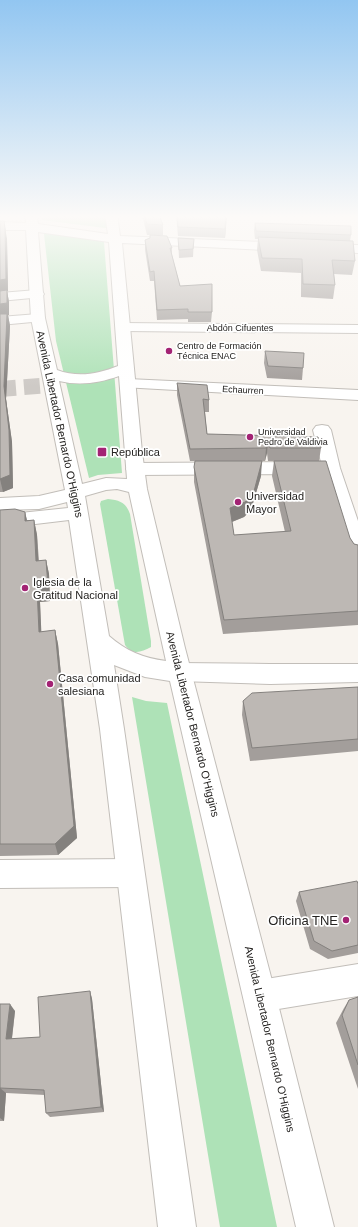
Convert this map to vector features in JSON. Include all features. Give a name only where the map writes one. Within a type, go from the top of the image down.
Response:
[{"type":"main road","name":"Avenida Libertador Bernardo O'Higgins","points":[[35,272],[38,318],[77,503],[112,729],[177,1227]]},
{"type":"main road","name":"Avenida Libertador Bernardo O'Higgins","points":[[117,272],[136,479],[179,672],[260,996],[315,1227]]},
{"type":"main road","points":[[0,297],[37,294]]},
{"type":"main road","points":[[0,320],[38,318]]},
{"type":"main road","name":"Abdón Cifuentes","points":[[123,327],[358,329]]},
{"type":"main road","points":[[50,373],[70,379],[127,376]]},
{"type":"main road","name":"Echaurren","points":[[127,376],[358,395]]},
{"type":"main road","points":[[322,430],[331,468],[350,504],[358,552]]},
{"type":"main road","points":[[0,519],[77,503],[115,483],[126,484],[136,479],[331,468]]},
{"type":"main road","points":[[0,504],[46,501],[77,503]]},
{"type":"main road","points":[[98,640],[108,650],[133,664],[146,668],[179,672],[270,674],[358,673]]},
{"type":"main road","points":[[0,874],[130,873]]},
{"type":"main road","points":[[260,996],[358,980]]},
{"type":"green space","points":[[48,272],[106,272],[122,473],[98,475],[89,478],[56,341]]},
{"type":"green space","points":[[108,499],[116,500],[122,503],[127,507],[130,514],[151,641],[151,647],[137,652],[131,651],[125,645],[100,504],[101,501]]},
{"type":"green space","points":[[132,697],[146,701],[167,703],[277,1227],[220,1227]]},
{"type":"building","points":[[0,272],[6,272],[6,279],[0,280]]},
{"type":"building","points":[[154,272],[176,272],[180,286],[212,284],[212,312],[188,312],[188,309],[157,310]]},
{"type":"building","points":[[303,272],[333,272],[335,285],[303,284]]},
{"type":"building","points":[[7,290],[7,303],[0,304],[0,291]]},
{"type":"building","points":[[0,314],[7,314],[4,386],[9,430],[10,475],[0,479]]},
{"type":"building","points":[[265,351],[304,353],[303,368],[268,366]]},
{"type":"building","points":[[177,383],[207,385],[209,400],[203,399],[207,434],[318,437],[321,448],[270,448],[268,441],[266,448],[190,449]]},
{"type":"building","points":[[195,461],[262,461],[253,495],[245,502],[230,508],[234,535],[291,531],[274,461],[326,461],[350,538],[354,544],[358,545],[358,611],[224,620],[194,467]]},
{"type":"building","points":[[15,509],[25,512],[25,521],[34,520],[36,561],[46,560],[48,586],[37,588],[39,632],[55,630],[74,826],[55,844],[0,844],[0,510]]},
{"type":"building","points":[[358,687],[358,739],[252,748],[243,701],[252,693]]},
{"type":"building","points":[[357,881],[358,945],[332,951],[314,941],[299,892]]},
{"type":"building","points":[[90,991],[101,1107],[46,1113],[44,1090],[0,1088],[0,1004],[10,1004],[6,1039],[40,1037],[38,997]]},
{"type":"building","points":[[358,997],[358,1065],[342,1015],[349,1000]]},
{"type":"tunnel","points":[[0,389],[51,385]]},
{"type":"place","name":"Centro de Formación Técnica ENAC","points":[[169,351]]},
{"type":"place","name":"Universidad Pedro de Valdivia","points":[[250,437]]},
{"type":"place","name":"República","points":[[102,452]]},
{"type":"place","name":"Universidad Mayor","points":[[238,502]]},
{"type":"place","name":"Iglesia de la Gratitud Nacional","points":[[25,588]]},
{"type":"place","name":"Casa comunidad salesiana","points":[[50,684]]},
{"type":"place","name":"Oficina TNE","points":[[346,920]]}]
